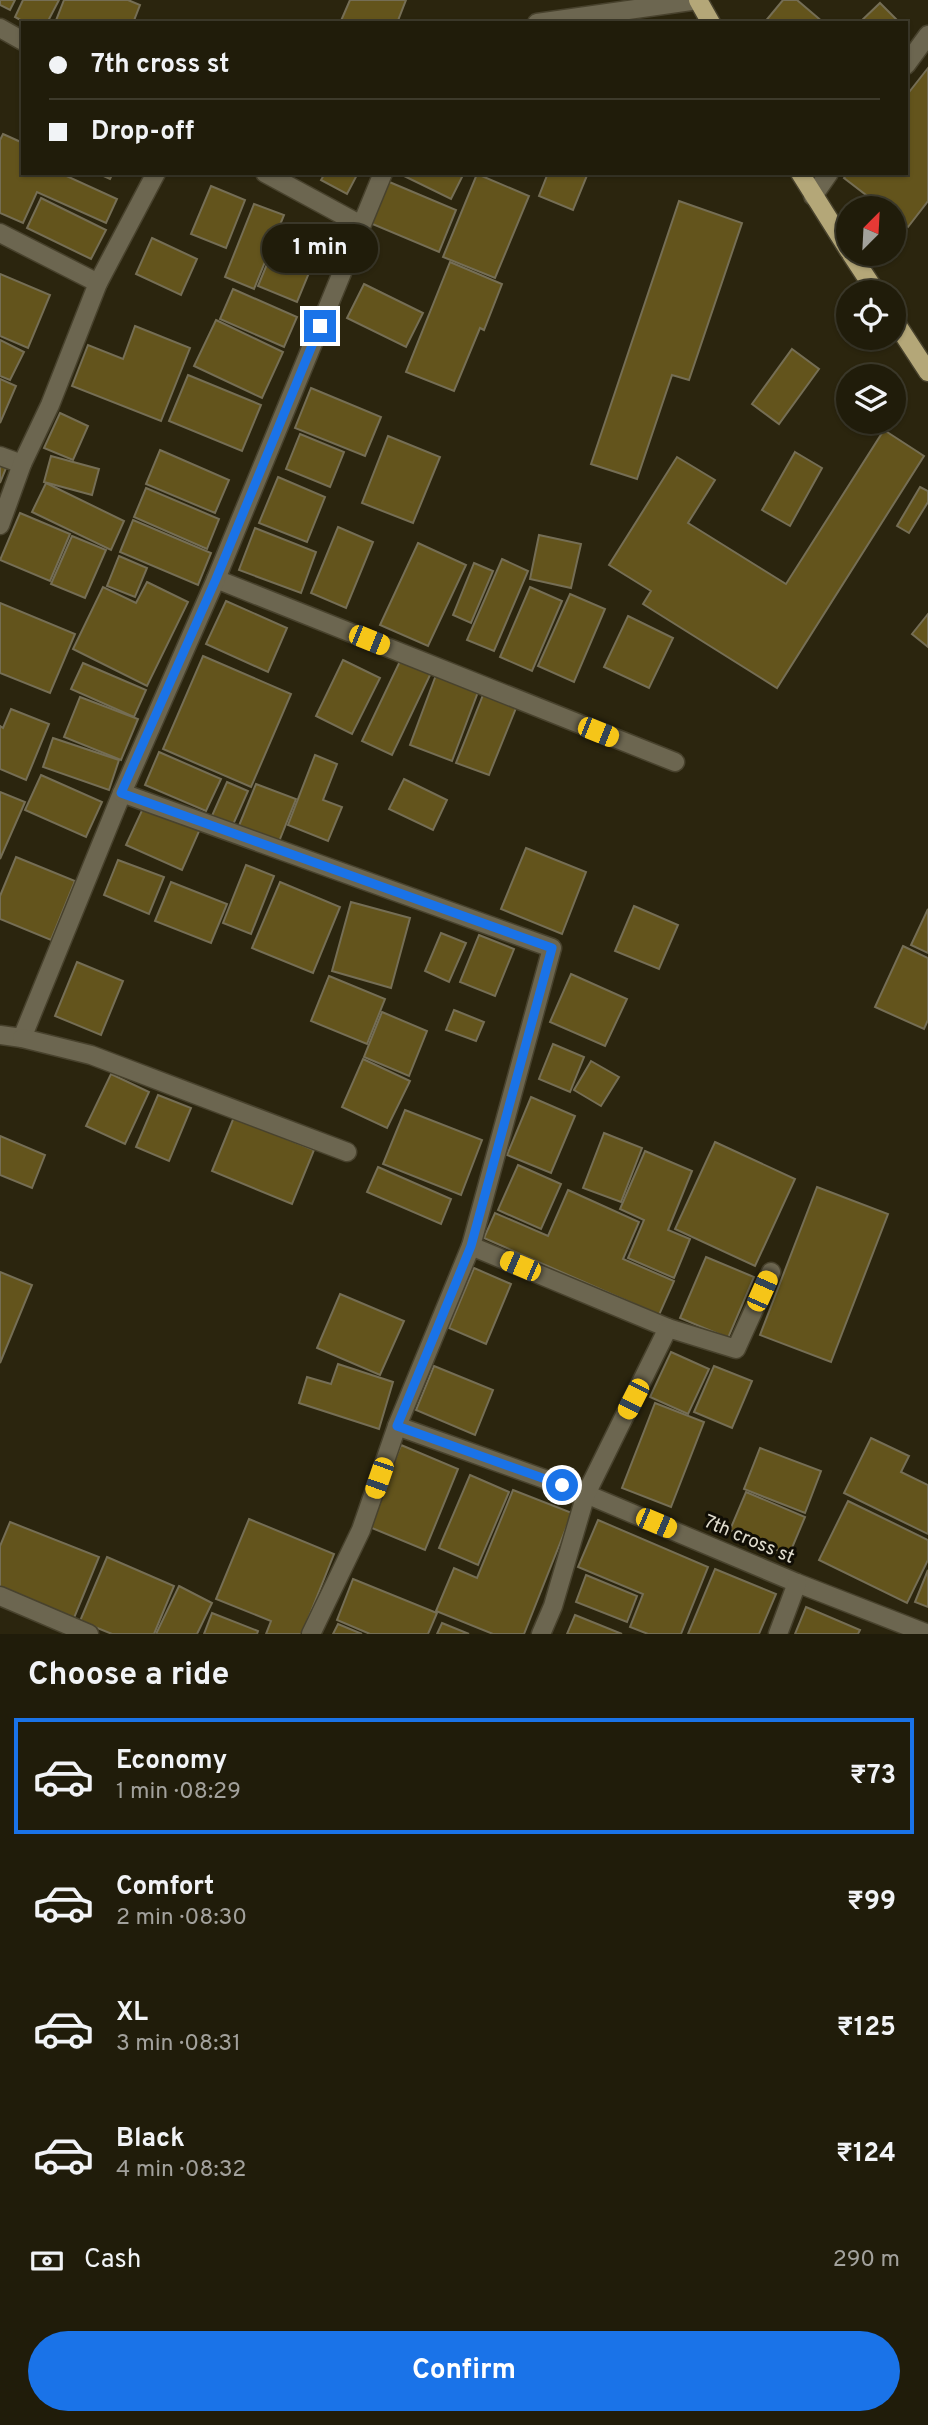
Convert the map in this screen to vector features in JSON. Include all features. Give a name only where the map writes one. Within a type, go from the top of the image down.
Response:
[{"type":"main road","points":[[698,0],[710,21]]},
{"type":"main road","points":[[801,175],[836,231]]},
{"type":"main road","points":[[906,338],[928,372]]},
{"type":"street","points":[[551,21],[698,0]]},
{"type":"street","points":[[0,28],[21,40]]},
{"type":"street","points":[[908,62],[928,35]]},
{"type":"street","points":[[0,525],[22,464],[50,405],[98,284],[155,175]]},
{"type":"street","points":[[269,175],[362,225]]},
{"type":"street","points":[[22,1038],[121,793],[216,579],[382,175]]},
{"type":"street","points":[[813,196],[828,175]]},
{"type":"street","points":[[0,233],[98,284]]},
{"type":"street","points":[[0,456],[22,464]]},
{"type":"street","points":[[216,579],[675,762]]},
{"type":"street","points":[[121,793],[552,948],[471,1246],[397,1426],[361,1530],[312,1634]]},
{"type":"street","points":[[0,1035],[91,1055],[347,1152]]},
{"type":"street","points":[[471,1246],[668,1328],[736,1349],[771,1272]]},
{"type":"street","points":[[541,1634],[553,1606],[586,1494],[668,1328]]},
{"type":"street","name":"7th cross st","points":[[397,1426],[586,1494],[797,1583],[928,1634]]},
{"type":"street","points":[[778,1634],[797,1583]]},
{"type":"street","points":[[0,1596],[89,1634]]},
{"type":"building","points":[[0,0],[15,0],[10,10],[0,5]]},
{"type":"building","points":[[23,0],[59,0],[48,21],[22,21],[15,17]]},
{"type":"building","points":[[64,0],[128,0],[140,5],[134,21],[56,21]]},
{"type":"building","points":[[350,0],[406,0],[398,21],[341,21]]},
{"type":"building","points":[[783,0],[797,0],[822,21],[766,21]]},
{"type":"building","points":[[880,3],[898,21],[861,21]]},
{"type":"building","points":[[928,68],[928,201],[908,227],[906,196],[867,196],[844,178],[846,175],[908,175],[908,93]]},
{"type":"building","points":[[3,134],[21,142],[21,175],[64,175],[117,199],[106,223],[37,192],[23,223],[0,213],[0,140]]},
{"type":"building","points":[[324,175],[357,175],[347,194],[321,180]]},
{"type":"building","points":[[402,175],[463,175],[451,199]]},
{"type":"building","points":[[477,175],[529,196],[495,278],[443,257]]},
{"type":"building","points":[[547,175],[587,175],[573,210],[539,196]]},
{"type":"building","points":[[387,181],[456,210],[439,252],[370,223]]},
{"type":"building","points":[[211,186],[245,200],[226,248],[191,234]]},
{"type":"building","points":[[41,198],[106,230],[91,259],[27,228]]},
{"type":"building","points":[[679,201],[742,223],[689,380],[672,375],[637,479],[591,464]]},
{"type":"building","points":[[254,204],[284,215],[254,289],[225,277]]},
{"type":"building","points":[[279,235],[318,251],[297,302],[258,286]]},
{"type":"building","points":[[152,238],[197,259],[181,295],[136,274]]},
{"type":"building","points":[[450,262],[502,284],[484,330],[480,328],[454,391],[406,372]]},
{"type":"building","points":[[0,274],[50,295],[28,348],[0,336]]},
{"type":"building","points":[[364,284],[423,313],[406,347],[347,318]]},
{"type":"building","points":[[233,289],[297,317],[284,347],[220,319]]},
{"type":"building","points":[[216,320],[283,352],[262,398],[194,366]]},
{"type":"building","points":[[135,326],[190,348],[161,421],[72,386],[88,345],[123,359]]},
{"type":"building","points":[[0,340],[24,352],[10,380],[0,376]]},
{"type":"building","points":[[792,349],[819,369],[779,424],[752,404]]},
{"type":"building","points":[[188,375],[261,405],[242,451],[169,421]]},
{"type":"building","points":[[0,379],[16,386],[0,423]]},
{"type":"building","points":[[311,388],[381,417],[365,456],[295,428]]},
{"type":"building","points":[[60,413],[88,426],[73,460],[44,448]]},
{"type":"building","points":[[300,434],[344,452],[330,487],[286,469]]},
{"type":"building","points":[[881,434],[890,434],[924,456],[777,688],[643,604],[651,591],[609,565],[677,457],[715,480],[688,523],[786,584]]},
{"type":"building","points":[[388,436],[440,457],[413,523],[362,503]]},
{"type":"building","points":[[160,450],[229,480],[215,513],[146,484]]},
{"type":"building","points":[[795,452],[822,468],[790,526],[762,510]]},
{"type":"building","points":[[51,456],[99,469],[92,495],[44,482]]},
{"type":"building","points":[[0,466],[6,468],[0,483]]},
{"type":"building","points":[[278,477],[325,497],[307,542],[259,523]]},
{"type":"building","points":[[46,483],[124,521],[111,550],[32,512]]},
{"type":"building","points":[[920,487],[928,491],[928,502],[909,533],[897,526]]},
{"type":"building","points":[[146,488],[219,519],[207,549],[134,517]]},
{"type":"building","points":[[20,513],[70,534],[50,581],[0,560]]},
{"type":"building","points":[[133,520],[211,553],[198,585],[120,552]]},
{"type":"building","points":[[338,527],[373,542],[346,608],[311,593]]},
{"type":"building","points":[[255,528],[316,552],[301,593],[239,570]]},
{"type":"building","points":[[539,535],[581,544],[571,588],[530,579]]},
{"type":"building","points":[[72,536],[106,550],[85,598],[51,584]]},
{"type":"building","points":[[418,543],[466,565],[428,646],[380,625]]},
{"type":"building","points":[[119,556],[147,568],[135,597],[107,586]]},
{"type":"building","points":[[502,559],[528,571],[494,651],[467,640]]},
{"type":"building","points":[[474,563],[493,571],[471,623],[453,615]]},
{"type":"building","points":[[147,582],[188,602],[147,686],[73,649],[103,587],[136,603]]},
{"type":"building","points":[[530,587],[562,601],[532,671],[500,657]]},
{"type":"building","points":[[570,594],[605,609],[574,682],[538,666]]},
{"type":"building","points":[[226,601],[287,628],[268,672],[206,644]]},
{"type":"building","points":[[0,603],[75,634],[50,693],[0,673]]},
{"type":"building","points":[[928,614],[928,647],[912,634]]},
{"type":"building","points":[[628,616],[673,638],[649,688],[604,667]]},
{"type":"building","points":[[203,656],[291,694],[251,787],[163,749]]},
{"type":"building","points":[[401,659],[431,673],[392,755],[362,741]]},
{"type":"building","points":[[343,660],[380,678],[352,734],[316,716]]},
{"type":"building","points":[[83,663],[146,690],[134,717],[71,689]]},
{"type":"building","points":[[436,675],[478,692],[452,761],[410,745]]},
{"type":"building","points":[[483,695],[516,708],[489,775],[456,763]]},
{"type":"building","points":[[80,697],[138,719],[121,760],[64,737]]},
{"type":"building","points":[[11,709],[49,724],[26,780],[0,769],[0,726],[3,728]]},
{"type":"building","points":[[53,738],[119,760],[109,790],[43,767]]},
{"type":"building","points":[[159,752],[221,779],[206,811],[145,785]]},
{"type":"building","points":[[315,755],[337,764],[323,800],[342,807],[328,841],[288,825]]},
{"type":"building","points":[[41,775],[102,802],[86,837],[25,810]]},
{"type":"building","points":[[404,779],[447,800],[433,830],[389,809]]},
{"type":"building","points":[[227,782],[248,791],[232,827],[211,818]]},
{"type":"building","points":[[256,784],[296,799],[278,844],[238,828]]},
{"type":"building","points":[[0,792],[25,802],[0,859]]},
{"type":"building","points":[[145,804],[200,829],[182,870],[126,845]]},
{"type":"building","points":[[526,848],[586,872],[562,934],[501,909]]},
{"type":"building","points":[[16,857],[75,881],[51,940],[0,919],[0,896]]},
{"type":"building","points":[[118,860],[164,877],[149,914],[104,895]]},
{"type":"building","points":[[246,865],[274,876],[251,934],[223,923]]},
{"type":"building","points":[[171,882],[227,904],[211,943],[155,921]]},
{"type":"building","points":[[280,882],[340,907],[313,973],[252,948]]},
{"type":"building","points":[[351,902],[410,918],[391,988],[332,971]]},
{"type":"building","points":[[634,906],[678,925],[659,969],[615,951]]},
{"type":"building","points":[[928,909],[928,953],[911,945]]},
{"type":"building","points":[[441,933],[466,943],[449,982],[425,971]]},
{"type":"building","points":[[479,935],[514,949],[495,996],[460,982]]},
{"type":"building","points":[[903,946],[928,958],[928,1020],[924,1029],[875,1007]]},
{"type":"building","points":[[77,962],[123,981],[101,1035],[55,1016]]},
{"type":"building","points":[[571,974],[627,999],[605,1046],[550,1022]]},
{"type":"building","points":[[329,976],[385,999],[367,1044],[311,1021]]},
{"type":"building","points":[[454,1010],[484,1022],[476,1041],[446,1030]]},
{"type":"building","points":[[382,1012],[427,1031],[409,1076],[364,1057]]},
{"type":"building","points":[[553,1044],[584,1057],[570,1092],[539,1079]]},
{"type":"building","points":[[363,1059],[410,1081],[387,1128],[342,1107]]},
{"type":"building","points":[[591,1061],[619,1077],[601,1106],[574,1090]]},
{"type":"building","points":[[111,1074],[149,1092],[125,1144],[86,1126]]},
{"type":"building","points":[[158,1095],[191,1108],[169,1161],[136,1147]]},
{"type":"building","points":[[531,1097],[575,1116],[551,1173],[507,1155]]},
{"type":"building","points":[[405,1110],[482,1140],[461,1195],[383,1164]]},
{"type":"building","points":[[234,1117],[314,1150],[292,1204],[212,1171]]},
{"type":"building","points":[[604,1133],[642,1148],[621,1202],[583,1188]]},
{"type":"building","points":[[0,1136],[45,1155],[32,1188],[0,1175]]},
{"type":"building","points":[[715,1142],[795,1179],[755,1266],[675,1229]]},
{"type":"building","points":[[645,1151],[692,1171],[668,1230],[690,1239],[674,1278],[628,1258],[644,1220],[620,1209]]},
{"type":"building","points":[[518,1165],[561,1184],[541,1229],[498,1210]]},
{"type":"building","points":[[378,1167],[451,1199],[441,1224],[367,1192]]},
{"type":"building","points":[[817,1187],[888,1214],[831,1362],[760,1335]]},
{"type":"building","points":[[568,1190],[639,1222],[623,1259],[674,1281],[659,1315],[484,1238],[495,1213],[548,1236]]},
{"type":"building","points":[[706,1257],[754,1277],[728,1338],[680,1318]]},
{"type":"building","points":[[474,1268],[511,1284],[486,1344],[449,1328]]},
{"type":"building","points":[[0,1272],[32,1285],[0,1363]]},
{"type":"building","points":[[340,1294],[404,1321],[380,1375],[317,1348]]},
{"type":"building","points":[[671,1352],[709,1369],[688,1414],[650,1397]]},
{"type":"building","points":[[338,1364],[393,1382],[379,1429],[299,1403],[307,1377],[331,1384]]},
{"type":"building","points":[[434,1366],[493,1390],[475,1435],[416,1410]]},
{"type":"building","points":[[714,1366],[752,1381],[732,1428],[694,1412]]},
{"type":"building","points":[[655,1403],[704,1422],[671,1507],[622,1488]]},
{"type":"building","points":[[871,1438],[909,1456],[901,1472],[928,1485],[928,1534],[844,1493]]},
{"type":"building","points":[[401,1445],[458,1469],[425,1550],[367,1526]]},
{"type":"building","points":[[760,1448],[821,1471],[805,1513],[744,1489]]},
{"type":"building","points":[[470,1475],[509,1492],[478,1565],[439,1548]]},
{"type":"building","points":[[513,1490],[572,1513],[524,1634],[493,1634],[436,1611],[454,1568],[477,1578]]},
{"type":"building","points":[[746,1492],[805,1517],[789,1555],[730,1530]]},
{"type":"building","points":[[848,1501],[928,1540],[928,1560],[907,1603],[819,1560]]},
{"type":"building","points":[[249,1519],[334,1554],[302,1634],[266,1634],[271,1621],[216,1599]]},
{"type":"building","points":[[598,1520],[708,1567],[681,1634],[648,1634],[630,1627],[643,1594],[578,1567]]},
{"type":"building","points":[[10,1522],[99,1557],[74,1618],[0,1588],[0,1546]]},
{"type":"building","points":[[107,1557],[174,1586],[154,1634],[112,1634],[80,1621]]},
{"type":"building","points":[[715,1569],[776,1594],[759,1634],[688,1634]]},
{"type":"building","points":[[928,1570],[928,1607],[915,1602]]},
{"type":"building","points":[[586,1575],[637,1596],[627,1622],[576,1602]]},
{"type":"building","points":[[353,1579],[437,1613],[428,1634],[370,1634],[337,1620]]},
{"type":"building","points":[[179,1586],[212,1603],[197,1634],[156,1634]]},
{"type":"building","points":[[806,1607],[860,1630],[858,1634],[795,1634]]},
{"type":"building","points":[[212,1613],[258,1631],[257,1634],[204,1634]]},
{"type":"building","points":[[575,1615],[622,1634],[567,1634]]},
{"type":"building","points":[[442,1623],[469,1634],[437,1634]]},
{"type":"building","points":[[338,1624],[362,1634],[333,1634]]},
{"type":"route","points":[[320,326],[216,579],[121,793],[552,948],[471,1246],[397,1426],[562,1485]]}]
